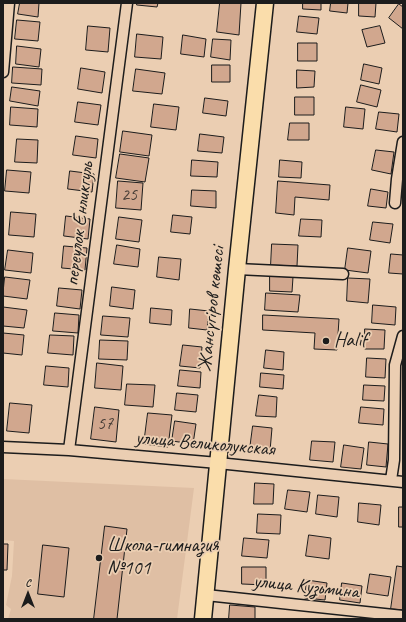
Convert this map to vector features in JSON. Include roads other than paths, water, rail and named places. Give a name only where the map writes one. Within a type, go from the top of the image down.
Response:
[{"type":"main road","name":"Жансүгіров көшесі","points":[[203,619],[237,269],[265,3]]},
{"type":"street","points":[[3,72],[9,3]]},
{"type":"street","name":"переулок Енликгуль","points":[[69,450],[127,3]]},
{"type":"street","points":[[395,203],[403,142]]},
{"type":"street","points":[[237,269],[343,274]]},
{"type":"street","points":[[391,480],[394,460],[394,390],[400,362],[403,336]]},
{"type":"street","name":"улица Великолукская","points":[[3,447],[69,450],[218,463],[403,482]]},
{"type":"street","name":"улица Кузьмина","points":[[206,595],[366,615],[403,616]]},
{"type":"place","name":"Halif","points":[[326,341]]},
{"type":"place","name":"Школа-гимназия №101","points":[[99,558]]}]
